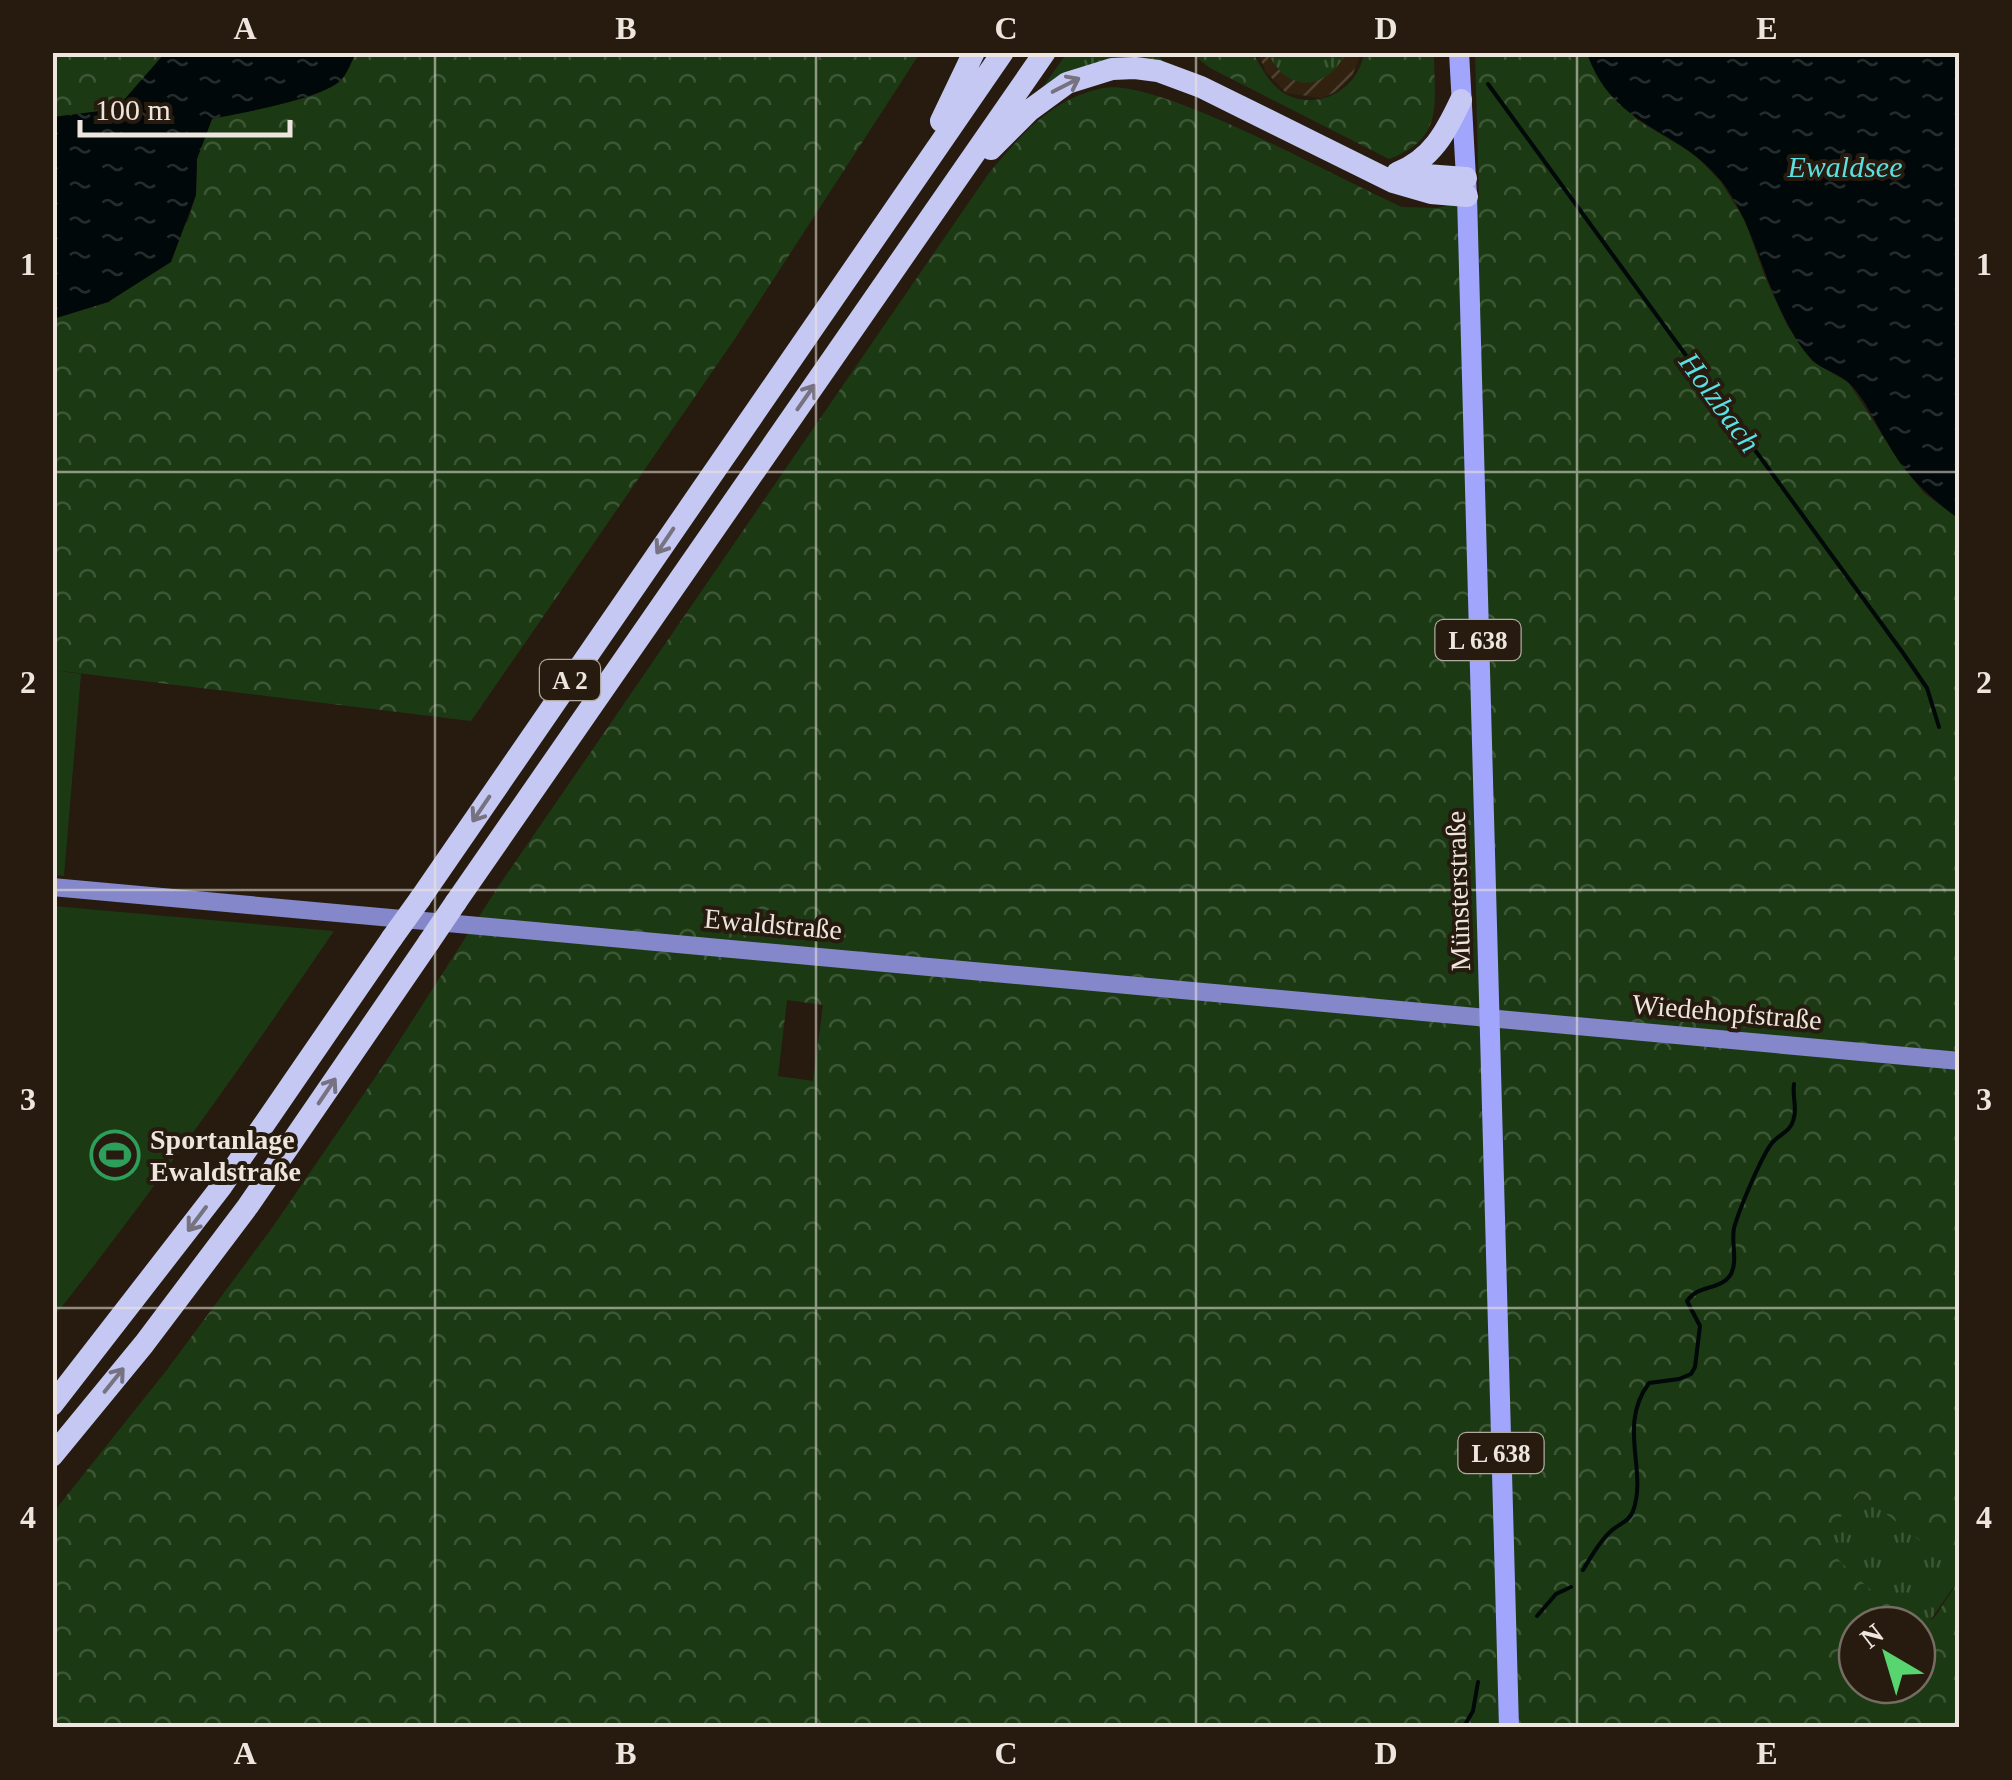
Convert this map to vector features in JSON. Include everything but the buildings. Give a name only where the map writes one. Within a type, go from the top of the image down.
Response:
[{"type":"highway","points":[[890,217],[974,52]]},
{"type":"highway","name":"A 2","points":[[52,1405],[221,1187],[1003,52]]},
{"type":"highway","name":"A 2","points":[[52,1456],[144,1344],[248,1206],[1045,52]]},
{"type":"highway","points":[[1164,52],[1201,87]]},
{"type":"highway","points":[[943,198],[1030,110],[1068,83],[1112,69],[1135,68],[1158,71],[1201,87],[1393,182],[1431,192],[1466,187]]},
{"type":"highway","points":[[1397,173],[1422,159],[1440,142],[1461,100]]},
{"type":"highway","points":[[1343,157],[1466,187]]},
{"type":"main road","name":"Münsterstraße","points":[[1460,52],[1508,1728]]},
{"type":"main road","name":"Ewaldstraße","points":[[52,886],[1489,1016]]},
{"type":"main road","name":"Wiedehopfstraße","points":[[1489,1016],[1960,1061]]},
{"type":"shaded area","points":[[1258,53],[1361,53],[1352,76],[1322,98],[1286,93],[1266,72]]},
{"type":"green space","points":[[53,53],[165,53],[116,109],[53,117]]},
{"type":"green space","points":[[356,53],[920,53],[734,340],[471,721],[53,670],[53,319],[109,302],[188,221],[196,195],[197,159],[212,118],[316,94],[343,77]]},
{"type":"green space","points":[[1067,53],[1156,53],[1164,62],[1040,91]]},
{"type":"green space","points":[[1191,53],[1253,53],[1281,91],[1312,100],[1325,98],[1346,86],[1361,66],[1364,53],[1434,53],[1432,117],[1420,141],[1389,159],[1210,68]]},
{"type":"green space","points":[[1268,53],[1346,53],[1328,75],[1307,83],[1285,76]]},
{"type":"green space","points":[[1475,53],[1587,53],[1592,66],[1637,120],[1694,154],[1721,182],[1745,221],[1787,325],[1812,361],[1849,383],[1924,493],[1959,519],[1959,1727],[53,1727],[52,1514],[166,1371],[272,1228],[385,1063],[498,887],[989,173],[1014,145],[1039,120],[1069,100],[1104,88],[1130,89],[1207,114],[1402,207],[1437,208],[1479,196]],"holes":[[[787,1000],[823,1005],[813,1081],[778,1076]],[[1860,1493],[1958,1571],[1957,1580],[1937,1614],[1937,1705],[1837,1705],[1837,1605],[1890,1605],[1820,1542]]]},
{"type":"green space","points":[[53,670],[81,674],[64,876],[53,875]]},
{"type":"green space","name":"Sportanlage Ewaldstraße","points":[[53,906],[334,931],[197,1127],[53,1318]]},
{"type":"green space","points":[[1861,1492],[1958,1571],[1959,1579],[1937,1611],[1937,1605],[1890,1605],[1819,1542]]},
{"type":"water","points":[[165,53],[356,53],[343,77],[331,87],[280,104],[212,119],[197,159],[196,195],[171,262],[108,302],[53,319],[53,117],[116,109]]},
{"type":"water","name":"Ewaldsee","points":[[1587,53],[1959,53],[1959,519],[1910,475],[1850,384],[1817,364],[1800,344],[1778,304],[1742,215],[1722,182],[1686,149],[1630,113],[1613,97]]},
{"type":"waterway","name":"Holzbach","points":[[1488,84],[1903,653],[1927,688],[1939,727]]},
{"type":"waterway","points":[[1583,1570],[1602,1540],[1633,1511],[1637,1495],[1635,1415],[1640,1399],[1649,1383],[1679,1379],[1691,1374],[1695,1367],[1700,1326],[1687,1301],[1731,1274],[1737,1220],[1767,1150],[1792,1125],[1794,1084]]},
{"type":"waterway","points":[[1537,1616],[1556,1594],[1571,1587]]},
{"type":"waterway","points":[[1463,1728],[1473,1711],[1478,1682]]},
{"type":"place","name":"Sportanlage Ewaldstraße","points":[[115,1155]]}]
